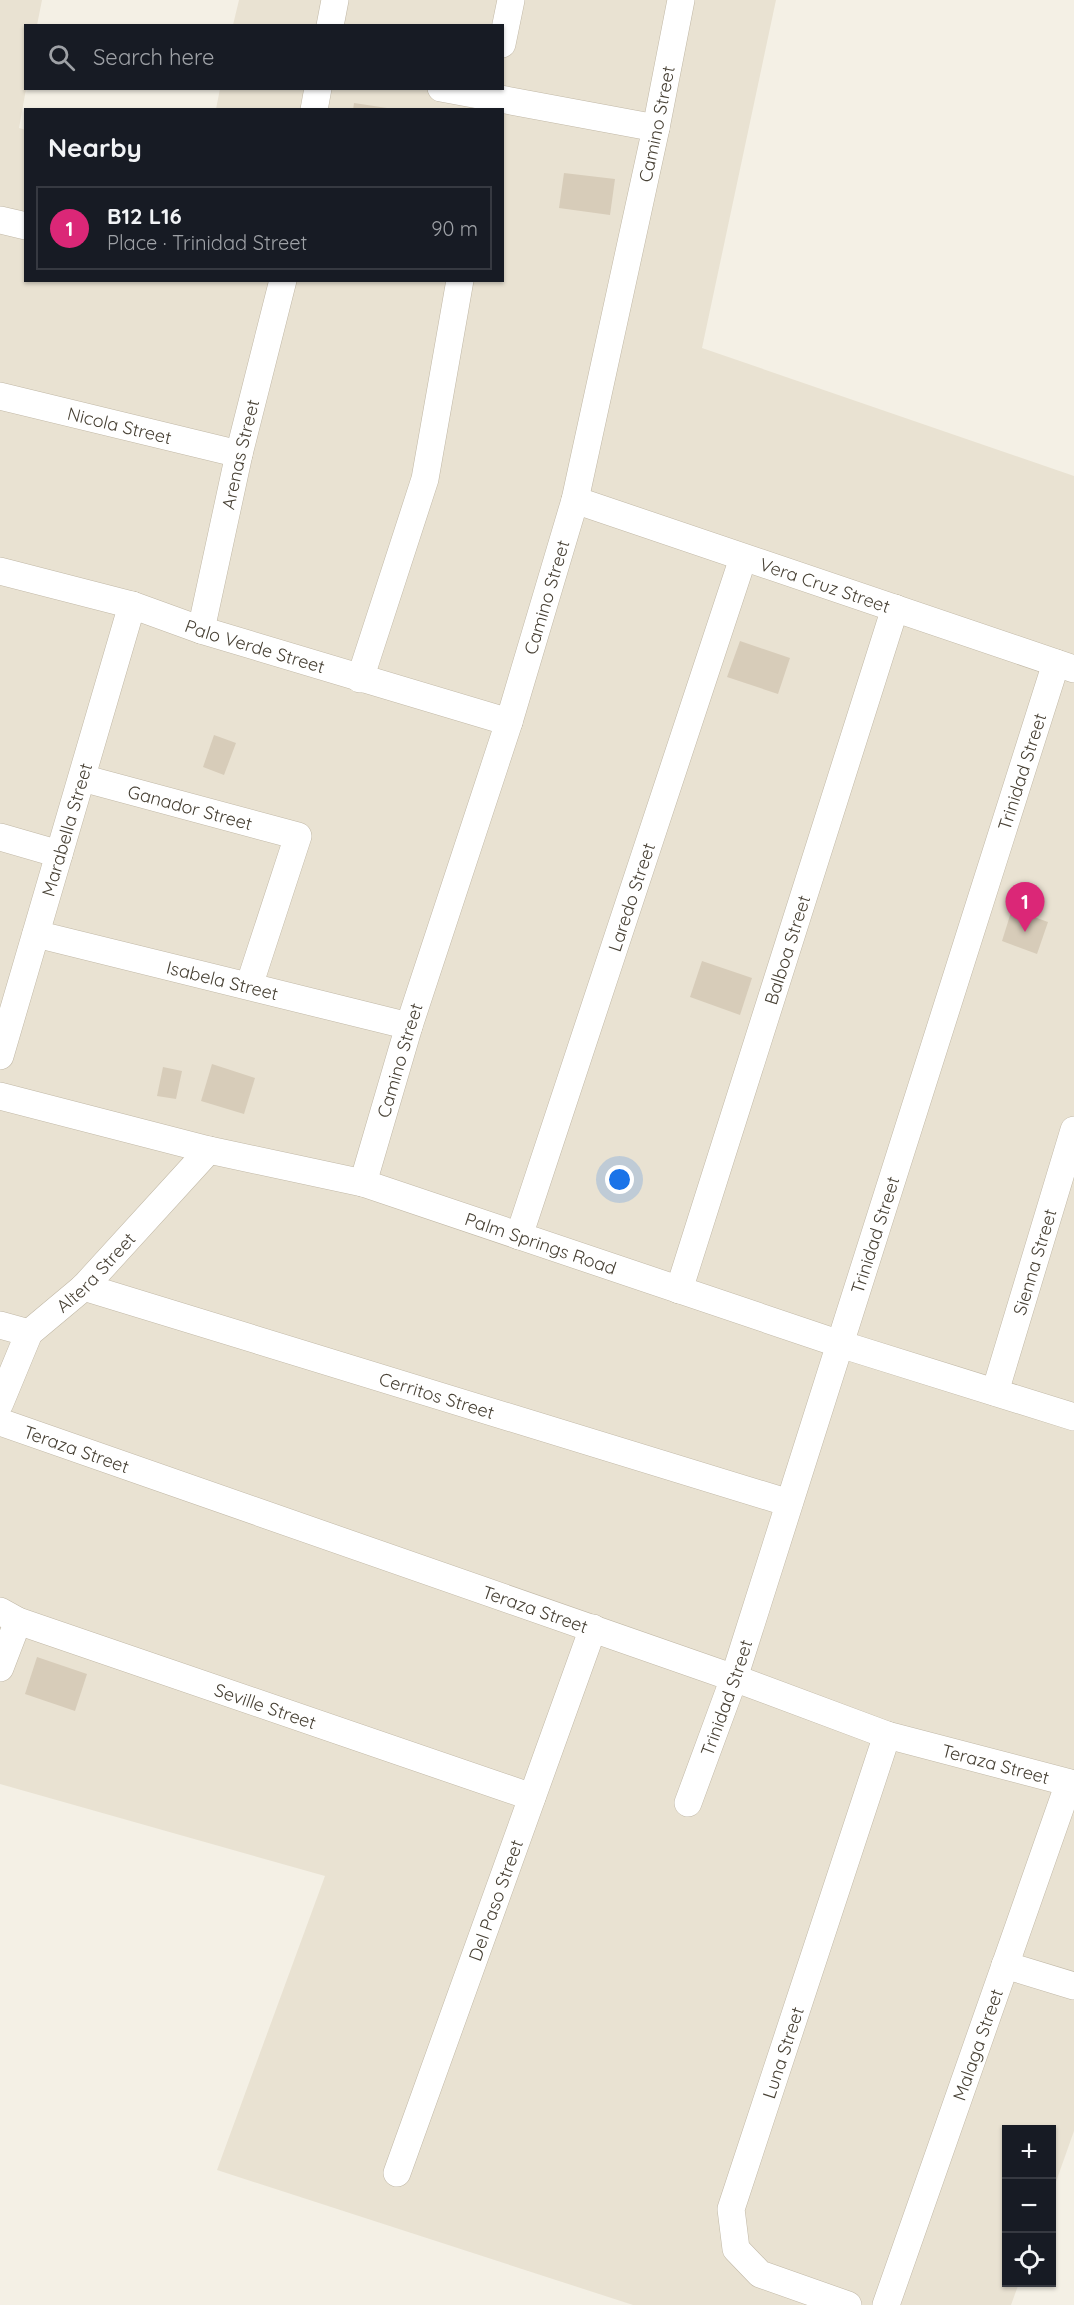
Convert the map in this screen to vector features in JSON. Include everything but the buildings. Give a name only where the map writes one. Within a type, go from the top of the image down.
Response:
[{"type":"street","points":[[330,24],[335,0]]},
{"type":"street","points":[[504,34],[511,0]]},
{"type":"street","name":"Camino Street","points":[[363,1183],[409,1026],[509,722],[575,500],[656,128],[681,0]]},
{"type":"street","points":[[314,108],[318,90]]},
{"type":"street","points":[[450,90],[656,128]]},
{"type":"street","points":[[0,220],[24,226]]},
{"type":"street","name":"Arenas Street","points":[[201,630],[238,454],[282,282]]},
{"type":"street","points":[[360,679],[425,479],[460,282]]},
{"type":"street","name":"Nicola Street","points":[[0,396],[238,454]]},
{"type":"street","name":"Vera Cruz Street","points":[[575,500],[1065,666]]},
{"type":"street","name":"Laredo Street","points":[[519,1236],[743,558]]},
{"type":"street","name":"Palo Verde Street","points":[[0,571],[132,605],[201,630],[509,722]]},
{"type":"street","name":"Marabella Street","points":[[0,1056],[132,605]]},
{"type":"street","name":"Balboa Street","points":[[679,1290],[895,608]]},
{"type":"street","name":"Trinidad Street","points":[[688,1803],[734,1678],[840,1344],[1065,666]]},
{"type":"street","name":"Ganador Street","points":[[82,778],[298,836],[249,986]]},
{"type":"street","points":[[0,837],[59,854]]},
{"type":"street","name":"Isabela Street","points":[[36,934],[409,1026]]},
{"type":"street","name":"Palm Springs Road","points":[[0,1096],[209,1150],[363,1183],[840,1344],[1074,1417]]},
{"type":"street","name":"Sienna Street","points":[[994,1392],[1074,1130]]},
{"type":"street","name":"Altera Street","points":[[0,1403],[29,1334],[84,1287],[209,1150]]},
{"type":"street","name":"Cerritos Street","points":[[84,1287],[789,1503]]},
{"type":"street","points":[[0,1325],[29,1334]]},
{"type":"street","name":"Teraza Street","points":[[0,1422],[593,1628],[887,1735],[1072,1784]]},
{"type":"street","points":[[0,1668],[9,1616]]},
{"type":"street","name":"Seville Street","points":[[9,1616],[532,1797]]},
{"type":"street","name":"Del Paso Street","points":[[397,2173],[593,1628]]},
{"type":"street","name":"Luna Street","points":[[848,2305],[760,2274],[736,2249],[731,2209],[887,1735]]},
{"type":"street","name":"Malaga Street","points":[[886,2305],[1005,1965],[1072,1784]]},
{"type":"street","points":[[1005,1965],[1074,1986]]},
{"type":"shaded area","points":[[0,0],[42,0],[37,24],[24,24],[24,90],[26,90],[19,128],[24,129],[24,282],[504,282],[504,108],[216,108],[220,90],[504,90],[504,24],[233,24],[239,0],[776,0],[702,348],[1074,476],[1074,2131],[1056,2182],[1056,2125],[1002,2125],[1002,2287],[1018,2287],[1011,2305],[633,2305],[217,2170],[325,1876],[0,1784]]},
{"type":"place","name":"B12 L16","points":[[1025,932]]}]
